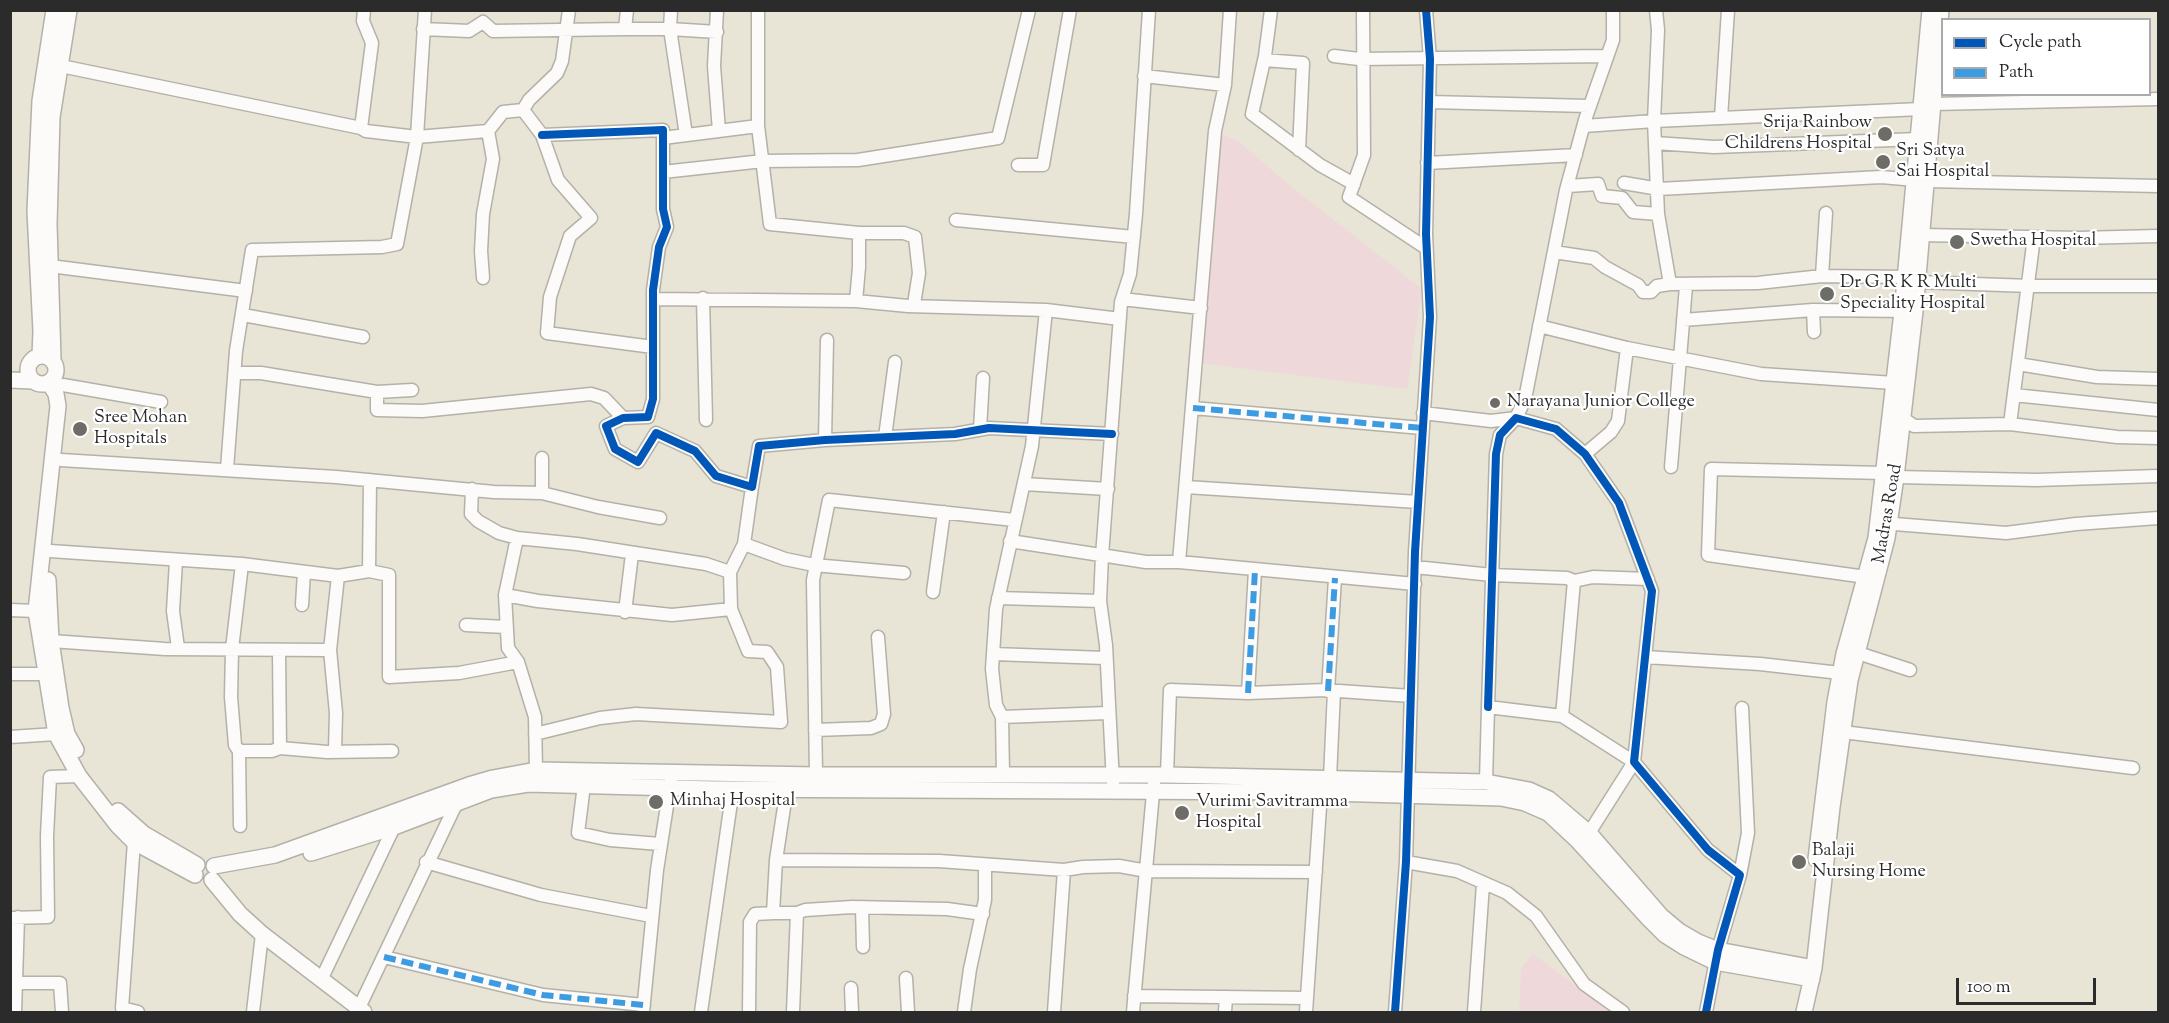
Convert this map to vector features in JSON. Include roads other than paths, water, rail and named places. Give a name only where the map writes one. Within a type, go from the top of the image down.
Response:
[{"type":"main road","points":[[54,10],[40,102],[35,196],[46,358],[57,369],[58,406],[36,612],[45,674],[56,734],[79,776],[100,805],[134,842],[196,870]]},
{"type":"main road","points":[[46,358],[52,117],[69,10]]},
{"type":"main road","points":[[1795,1012],[1808,972],[1826,761],[1840,673],[1866,577],[1884,523],[1890,475],[1894,382],[1908,312],[1921,180],[1927,107],[1930,10]]},
{"type":"main road","points":[[1911,280],[1922,235],[1918,139],[1927,107],[1941,10]]},
{"type":"main road","name":"Madras Road","points":[[1890,475],[1904,418],[1908,312]]},
{"type":"main road","points":[[31,377],[32,360],[46,358]]},
{"type":"main road","points":[[10,370],[31,377],[42,385],[56,382]]},
{"type":"main road","points":[[10,380],[31,377]]},
{"type":"main road","points":[[56,382],[67,404],[48,583],[51,641],[67,734],[92,780],[131,825],[196,870]]},
{"type":"main road","name":"Madras Road","points":[[1804,1012],[1850,680],[1858,653],[1884,523]]},
{"type":"main road","points":[[290,855],[458,796],[514,780],[536,770],[672,773],[788,781],[1154,793],[1321,792],[1486,782],[1540,794],[1562,809],[1589,833],[1661,916],[1716,956]]},
{"type":"main road","points":[[514,780],[670,789],[733,788],[816,775],[1113,774],[1330,778],[1501,798],[1525,803],[1548,813],[1577,840],[1665,935],[1716,956],[1808,972]]},
{"type":"main road","points":[[214,874],[394,827],[458,796]]},
{"type":"main road","points":[[196,870],[207,862],[240,914],[360,1011]]},
{"type":"street","points":[[361,128],[372,43],[363,21],[364,10]]},
{"type":"street","points":[[227,470],[235,373],[252,250],[382,247],[397,244],[417,137],[424,10]]},
{"type":"street","points":[[523,110],[529,100],[557,73],[562,61],[569,10]]},
{"type":"street","points":[[625,29],[627,10]]},
{"type":"street","points":[[671,10],[670,29],[686,135]]},
{"type":"street","points":[[717,10],[714,66],[719,131]]},
{"type":"street","points":[[758,10],[758,126],[770,224],[859,232],[904,233],[915,237],[919,273],[914,304]]},
{"type":"street","points":[[663,172],[763,161],[858,160],[998,138],[1029,10]]},
{"type":"street","points":[[1018,165],[1043,165],[1070,10]]},
{"type":"street","points":[[1112,792],[1113,774],[1107,713],[1106,658],[1100,601],[1102,556],[1122,299],[1130,274],[1134,237],[1149,10]]},
{"type":"street","points":[[1179,562],[1215,130],[1225,85],[1230,10]]},
{"type":"street","points":[[1270,10],[1264,60],[1252,114],[1320,165],[1354,184]]},
{"type":"street","points":[[1363,10],[1364,155],[1349,197],[1426,248]]},
{"type":"street","points":[[1395,1012],[1410,787],[1415,567],[1430,317],[1426,248],[1430,58],[1426,10]]},
{"type":"street","points":[[1486,782],[1496,454],[1500,435],[1516,418],[1525,399],[1568,186],[1589,106],[1613,40],[1613,10]]},
{"type":"street","points":[[1656,10],[1658,30],[1654,121],[1659,189],[1658,214],[1670,284]]},
{"type":"street","points":[[1720,118],[1728,10]]},
{"type":"street","points":[[423,29],[469,31],[483,16],[493,31],[670,29],[717,32]]},
{"type":"street","points":[[1334,56],[1364,58],[1607,56]]},
{"type":"street","points":[[1264,60],[1303,63],[1299,150]]},
{"type":"street","points":[[61,66],[361,128],[366,131],[417,137],[488,131],[503,112],[523,110]]},
{"type":"street","points":[[1144,76],[1225,85]]},
{"type":"street","points":[[1584,126],[1927,107],[2158,99]]},
{"type":"street","points":[[1430,102],[1589,106]]},
{"type":"street","points":[[523,110],[542,135],[558,180],[591,218],[570,236],[550,297],[547,333],[652,347]]},
{"type":"street","points":[[663,138],[758,126]]},
{"type":"street","points":[[542,135],[663,130],[663,209],[667,227],[659,247],[653,298],[653,399],[648,417],[624,418],[606,426],[615,448],[638,462],[656,433],[695,451],[717,476],[752,487]]},
{"type":"street","points":[[483,278],[481,251],[483,214],[493,159],[488,131]]},
{"type":"street","points":[[1655,143],[1714,147],[1918,139]]},
{"type":"street","points":[[1427,163],[1576,155]]},
{"type":"street","points":[[1624,183],[1659,189],[1881,177],[2158,186]]},
{"type":"street","points":[[1568,186],[1598,184],[1602,196],[1622,198],[1633,212],[1658,214]]},
{"type":"street","points":[[1822,276],[1826,213]]},
{"type":"street","points":[[956,220],[1134,237]]},
{"type":"street","points":[[856,301],[859,232]]},
{"type":"street","points":[[1922,235],[2158,236]]},
{"type":"street","points":[[2010,424],[2034,237]]},
{"type":"street","points":[[1554,252],[1594,258],[1605,267],[1638,285],[1643,292],[1651,292],[1657,286],[1670,284],[1686,286],[1758,283],[1822,276],[2028,286],[2158,286]]},
{"type":"street","points":[[50,266],[246,291]]},
{"type":"street","points":[[1671,467],[1686,286]]},
{"type":"street","points":[[653,298],[856,301],[908,306],[914,304],[1046,310],[1120,319]]},
{"type":"street","points":[[703,298],[706,420]]},
{"type":"street","points":[[1122,299],[1201,308]]},
{"type":"street","points":[[1003,775],[1002,717],[996,705],[993,654],[998,598],[1034,429],[1046,310]]},
{"type":"street","points":[[1683,320],[1813,310],[1908,312]]},
{"type":"street","points":[[1813,310],[1814,332]]},
{"type":"street","points":[[243,315],[363,337]]},
{"type":"street","points":[[1539,326],[1627,348],[1761,374],[1894,382]]},
{"type":"street","points":[[825,440],[827,340]]},
{"type":"street","points":[[1585,454],[1611,432],[1618,421],[1627,348]]},
{"type":"street","points":[[885,437],[895,362]]},
{"type":"street","points":[[2018,364],[2097,377],[2158,379]]},
{"type":"street","points":[[235,373],[261,374],[377,392],[412,390]]},
{"type":"street","points":[[980,429],[983,378]]},
{"type":"street","points":[[56,382],[161,402]]},
{"type":"street","points":[[377,392],[377,410],[422,411],[591,394],[604,398],[624,418]]},
{"type":"street","points":[[2014,395],[2158,411]]},
{"type":"street","points":[[1193,408],[1422,428]]},
{"type":"street","points":[[1423,413],[1491,421],[1516,418],[1556,429],[1585,454],[1619,503],[1652,591],[1634,762],[1589,833]]},
{"type":"street","points":[[1904,418],[1914,426],[2010,424],[2117,437],[2158,438]]},
{"type":"street","points":[[535,734],[636,714],[781,722],[777,667],[767,652],[748,651],[731,609],[730,572],[744,544],[759,446],[825,440],[955,434],[980,429],[1034,429],[1112,434]]},
{"type":"street","points":[[542,458],[542,493]]},
{"type":"street","points":[[61,460],[542,493],[598,507],[660,518]]},
{"type":"street","points":[[1866,577],[1707,555],[1711,469],[2036,480],[2158,476]]},
{"type":"street","points":[[369,571],[370,480]]},
{"type":"street","points":[[1024,484],[1108,489]]},
{"type":"street","points":[[1186,487],[1418,502]]},
{"type":"street","points":[[472,489],[471,514],[478,521],[499,533],[517,538],[577,544],[706,564],[730,572]]},
{"type":"street","points":[[816,775],[814,565],[829,500],[1014,520]]},
{"type":"street","points":[[933,592],[944,512]]},
{"type":"street","points":[[1884,523],[2006,533],[2076,524],[2158,518]]},
{"type":"street","points":[[517,538],[505,595],[506,627],[508,648],[518,662],[535,717],[536,770]]},
{"type":"street","points":[[1010,541],[1102,556],[1122,556],[1146,562],[1179,562],[1415,584]]},
{"type":"street","points":[[744,544],[785,559],[814,565],[904,573]]},
{"type":"street","points":[[50,551],[242,564],[338,576],[369,571],[389,575],[389,677],[459,673],[518,662]]},
{"type":"street","points":[[625,612],[632,554]]},
{"type":"street","points":[[176,561],[173,611],[178,648]]},
{"type":"street","points":[[240,826],[239,751],[236,745],[231,697],[232,649],[242,564]]},
{"type":"street","points":[[1415,567],[1492,575],[1567,578],[1574,581],[1593,577],[1648,579]]},
{"type":"street","points":[[1248,693],[1255,570]]},
{"type":"street","points":[[302,605],[304,572]]},
{"type":"street","points":[[335,750],[336,713],[330,650],[338,576]]},
{"type":"street","points":[[1330,778],[1335,578]]},
{"type":"street","points":[[1562,716],[1574,581]]},
{"type":"street","points":[[505,595],[625,612],[672,615],[731,609]]},
{"type":"street","points":[[998,598],[1100,601]]},
{"type":"street","points":[[10,610],[36,612]]},
{"type":"street","points":[[466,625],[506,627]]},
{"type":"street","points":[[815,730],[871,728],[882,724],[884,714],[878,637]]},
{"type":"street","points":[[51,641],[178,648],[330,650]]},
{"type":"street","points":[[279,651],[280,748]]},
{"type":"street","points":[[1858,653],[1910,670]]},
{"type":"street","points":[[993,654],[1106,658]]},
{"type":"street","points":[[1645,657],[1760,664],[1840,673]]},
{"type":"street","points":[[10,674],[45,674]]},
{"type":"street","points":[[1133,1012],[1154,793],[1161,775],[1170,690],[1248,693],[1331,691],[1411,696]]},
{"type":"street","points":[[1488,707],[1562,716],[1634,762],[1708,850],[1740,875]]},
{"type":"street","points":[[1706,1012],[1716,956],[1740,875],[1748,833],[1742,708]]},
{"type":"street","points":[[1002,717],[1107,713]]},
{"type":"street","points":[[1843,732],[2133,768]]},
{"type":"street","points":[[10,737],[56,734]]},
{"type":"street","points":[[239,751],[272,751],[280,748],[327,752],[335,750],[392,752]]},
{"type":"street","points":[[384,957],[543,995],[643,1009],[651,916],[672,773]]},
{"type":"street","points":[[15,1012],[14,917],[48,917],[47,836],[50,777],[79,776]]},
{"type":"street","points":[[773,913],[776,860],[788,781]]},
{"type":"street","points":[[584,785],[578,833],[610,840],[660,844]]},
{"type":"street","points":[[701,1012],[733,788]]},
{"type":"street","points":[[1306,1012],[1321,792]]},
{"type":"street","points":[[360,1011],[458,796]]},
{"type":"street","points":[[321,980],[394,827]]},
{"type":"street","points":[[134,842],[122,1008],[138,1012]]},
{"type":"street","points":[[776,860],[939,861],[1064,870],[1119,866],[1147,871],[1315,872]]},
{"type":"street","points":[[426,862],[541,895],[651,916]]},
{"type":"street","points":[[1406,862],[1457,872],[1507,893],[1536,916],[1584,984],[1623,1012]]},
{"type":"street","points":[[964,1012],[970,969],[983,915],[985,865]]},
{"type":"street","points":[[1054,1012],[1064,870]]},
{"type":"street","points":[[1474,1012],[1483,884]]},
{"type":"street","points":[[749,1012],[750,922],[755,915],[797,914],[805,910],[830,907],[862,907],[947,909],[983,915]]},
{"type":"street","points":[[862,907],[863,947]]},
{"type":"street","points":[[794,1012],[797,914]]},
{"type":"street","points":[[253,1012],[262,934]]},
{"type":"street","points":[[906,978],[908,1012]]},
{"type":"street","points":[[13,983],[60,983],[62,1012]]},
{"type":"street","points":[[851,988],[852,1012]]},
{"type":"street","points":[[1134,996],[1307,998]]},
{"type":"street","points":[[1225,1012],[1226,997]]},
{"type":"place","name":"Srija Rainbow Childrens Hospital","points":[[1885,134]]},
{"type":"place","name":"Sri Satya Sai Hospital","points":[[1883,162]]},
{"type":"place","name":"Swetha Hospital","points":[[1957,242]]},
{"type":"place","name":"Dr G R K R Multi Speciality Hospital","points":[[1827,294]]},
{"type":"place","name":"Narayana Junior College","points":[[1495,403]]},
{"type":"place","name":"Sree Mohan Hospitals","points":[[80,429]]},
{"type":"place","name":"Minhaj Hospital","points":[[656,802]]},
{"type":"place","name":"Vurimi Savitramma Hospital","points":[[1182,813]]},
{"type":"place","name":"Balaji Nursing Home","points":[[1799,862]]}]
